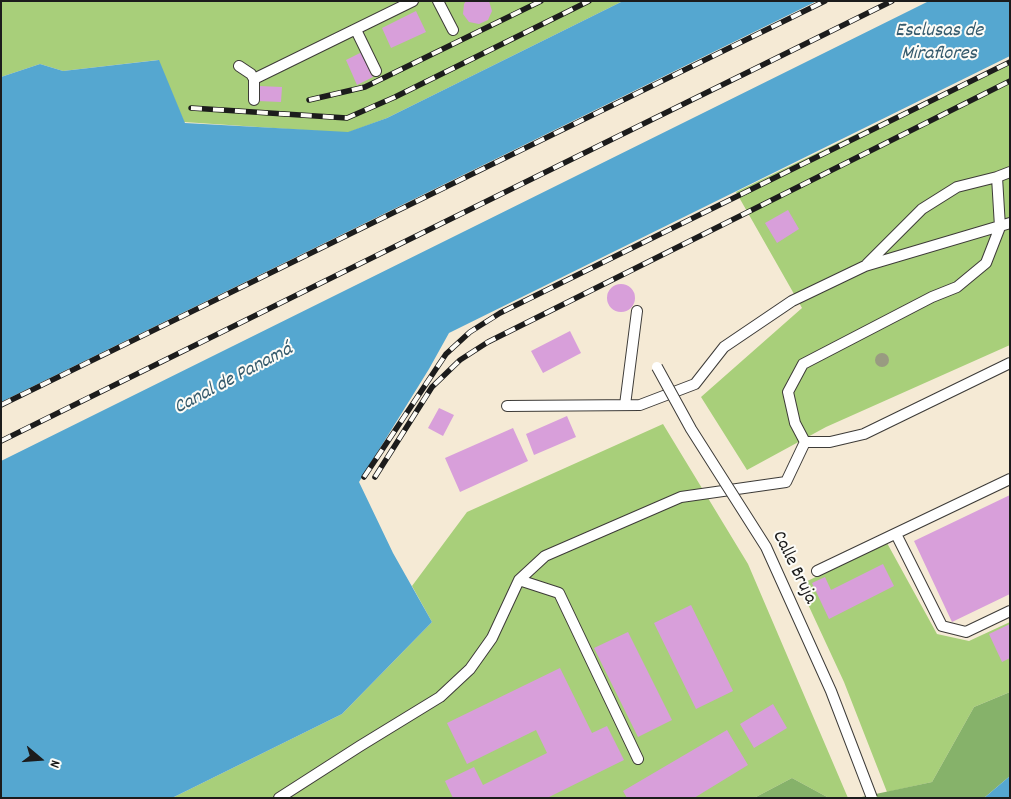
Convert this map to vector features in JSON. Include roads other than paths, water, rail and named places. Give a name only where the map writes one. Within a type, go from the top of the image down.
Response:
[{"type":"lane","points":[[254,78],[414,1]]},
{"type":"lane","points":[[438,1],[453,30]]},
{"type":"lane","points":[[356,30],[376,71]]},
{"type":"lane","points":[[239,66],[254,78],[254,100]]},
{"type":"lane","points":[[865,266],[922,209],[957,187],[1010,172]]},
{"type":"lane","points":[[805,442],[795,423],[788,392],[803,364],[957,287],[986,264],[1005,225],[997,177]]},
{"type":"lane","points":[[507,406],[640,405],[695,384],[724,348],[792,301],[865,266],[1005,225]]},
{"type":"lane","points":[[625,405],[637,311]]},
{"type":"lane","points":[[805,442],[830,442],[864,434],[1010,363]]},
{"type":"lane","name":"Calle Bruja","points":[[657,367],[691,429],[766,547],[831,692],[872,798]]},
{"type":"lane","points":[[279,798],[440,697],[470,669],[492,638],[519,580],[545,556],[681,497],[786,482],[805,442]]},
{"type":"lane","points":[[817,571],[1010,479]]},
{"type":"lane","points":[[896,534],[942,626],[966,632],[1010,611]]},
{"type":"lane","points":[[519,580],[559,593],[638,759]]},
{"type":"water","points":[[623,1],[817,1],[1,402],[1,77],[40,64],[63,71],[159,60],[185,123],[348,132],[387,118]]},
{"type":"water","points":[[929,1],[1010,1],[1010,56],[449,333],[359,482],[393,553],[432,622],[342,714],[172,798],[1,798],[1,461]]},
{"type":"water","points":[[1010,776],[1010,798],[984,798]]},
{"type":"railway","points":[[309,100],[365,87],[541,1]]},
{"type":"railway","points":[[191,108],[347,118],[395,97],[589,1]]},
{"type":"railway","points":[[1,405],[825,1]]},
{"type":"railway","points":[[1,441],[892,1]]},
{"type":"railway","points":[[364,477],[446,354],[470,332],[500,313],[1010,62]]},
{"type":"railway","points":[[375,477],[432,387],[460,360],[488,342],[1010,81]]},
{"type":"water label","name":"Esclusas de Miraflores","points":[[939,44]]},
{"type":"water label","name":"Canal de Panamá","points":[[234,380]]}]
